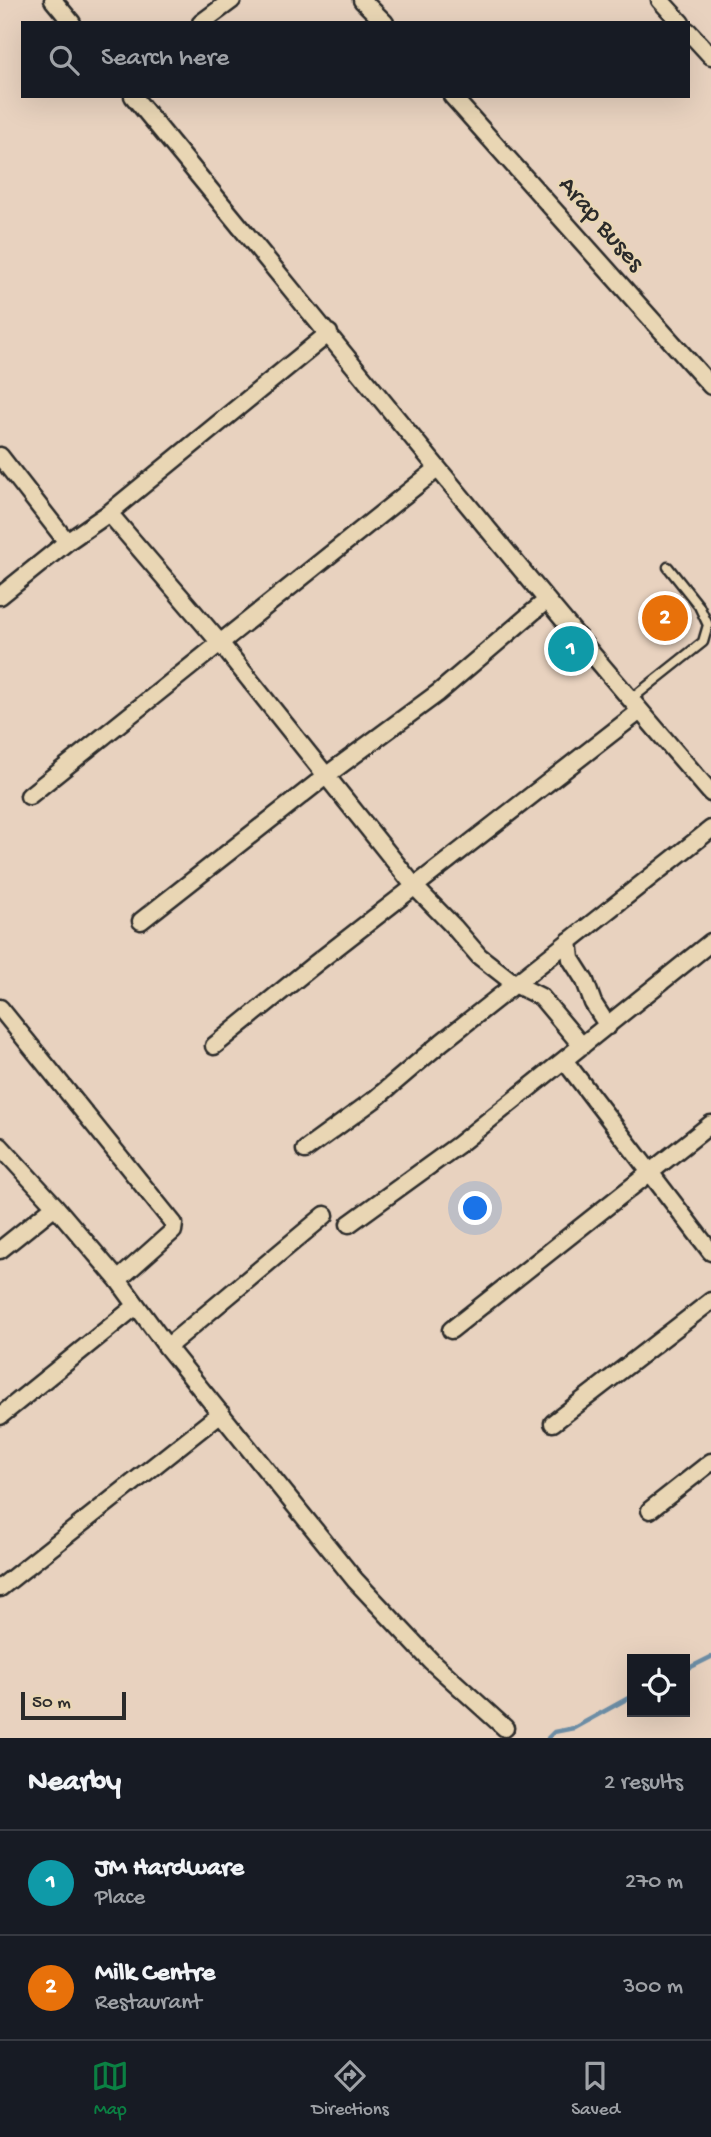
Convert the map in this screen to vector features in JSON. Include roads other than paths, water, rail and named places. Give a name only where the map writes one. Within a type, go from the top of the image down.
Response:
[{"type":"street","points":[[53,0],[70,21]]},
{"type":"street","points":[[204,21],[232,0]]},
{"type":"street","points":[[362,0],[382,21]]},
{"type":"street","points":[[660,0],[679,21]]},
{"type":"street","points":[[690,33],[711,56]]},
{"type":"street","points":[[135,98],[329,333],[437,469],[711,793]]},
{"type":"street","name":"Arap Buses","points":[[454,98],[711,386]]},
{"type":"street","points":[[0,596],[67,542],[109,513],[329,333]]},
{"type":"street","points":[[0,456],[67,542]]},
{"type":"street","points":[[29,796],[437,469]]},
{"type":"street","points":[[109,513],[221,644],[415,887],[479,956],[515,984],[541,997],[582,1046]]},
{"type":"street","points":[[141,921],[327,775],[438,693],[547,600]]},
{"type":"street","points":[[214,1046],[415,887],[635,706]]},
{"type":"street","points":[[305,1150],[375,1099],[711,829]]},
{"type":"street","points":[[569,942],[572,959],[593,1003],[608,1026]]},
{"type":"street","points":[[349,1224],[458,1145],[711,942]]},
{"type":"street","points":[[0,1007],[174,1224],[173,1231],[118,1280]]},
{"type":"street","points":[[564,1060],[711,1252]]},
{"type":"street","points":[[451,1330],[711,1124]]},
{"type":"street","points":[[0,1146],[118,1280],[167,1347],[355,1580],[431,1661],[505,1728]]},
{"type":"street","points":[[0,1250],[55,1206]]},
{"type":"street","points":[[167,1347],[326,1215]]},
{"type":"street","points":[[553,1423],[711,1301]]},
{"type":"street","points":[[0,1416],[136,1306]]},
{"type":"street","points":[[0,1588],[221,1413]]},
{"type":"street","points":[[650,1510],[711,1462]]},
{"type":"lane","points":[[635,706],[703,642],[708,625],[699,606],[668,566]]},
{"type":"waterway","points":[[690,1668],[711,1657]]},
{"type":"waterway","points":[[548,1738],[554,1732],[574,1728],[627,1699]]},
{"type":"place","name":"Milk Centre","points":[[665,618]]},
{"type":"place","name":"JM Hardware","points":[[571,649]]}]
